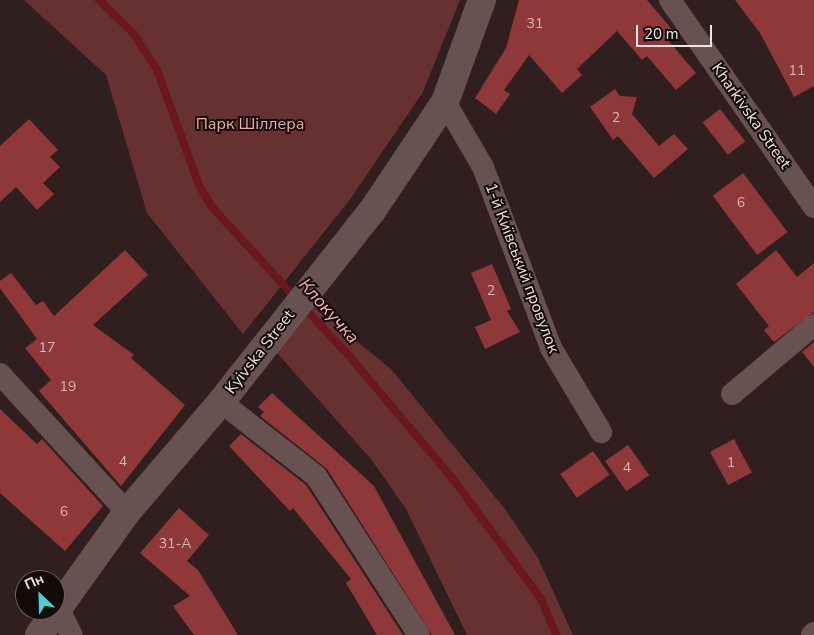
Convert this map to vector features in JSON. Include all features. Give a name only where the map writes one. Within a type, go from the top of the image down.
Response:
[{"type":"street","name":"Kyivska Street","points":[[65,601],[128,512],[268,345],[314,283],[372,211],[446,102],[482,0]]},
{"type":"street","name":"Kharkivska Street","points":[[670,0],[813,203]]},
{"type":"street","name":"1-й Київський провулок","points":[[446,102],[483,167],[551,348],[602,432]]},
{"type":"street","points":[[732,394],[814,325]]},
{"type":"street","points":[[0,374],[128,512]]},
{"type":"street","points":[[221,402],[316,476],[419,635]]},
{"type":"street","name":"Kyivska Street","points":[[39,635],[51,620]]},
{"type":"street","points":[[64,620],[72,635]]},
{"type":"green space","name":"Парк Шіллера","points":[[24,0],[460,0],[423,92],[351,198],[243,334],[147,213],[106,75]]},
{"type":"green space","points":[[312,305],[391,369],[505,509],[538,558],[573,635],[467,635],[406,509],[371,459],[269,344]]},
{"type":"building","points":[[519,0],[647,0],[675,33],[667,39],[696,73],[676,90],[647,56],[642,60],[617,31],[577,69],[582,75],[562,93],[529,55],[504,90],[510,94],[496,114],[475,98],[506,48]]},
{"type":"building","points":[[735,0],[814,0],[814,86],[794,97],[760,33]]},
{"type":"building","points":[[615,89],[620,96],[637,97],[632,114],[659,146],[674,134],[688,149],[654,178],[618,136],[613,140],[590,107]]},
{"type":"building","points":[[720,109],[745,141],[728,155],[703,123]]},
{"type":"building","points":[[29,119],[58,150],[50,157],[60,167],[43,183],[54,194],[37,210],[16,187],[0,202],[0,146]]},
{"type":"building","points":[[743,173],[788,232],[757,255],[713,196]]},
{"type":"building","points":[[125,250],[148,275],[93,325],[134,355],[131,358],[185,405],[121,486],[39,391],[51,380],[25,348],[37,339],[0,288],[0,281],[11,273],[36,305],[43,301],[54,316]]},
{"type":"building","points":[[776,250],[797,277],[814,263],[814,312],[774,342],[764,330],[769,326],[736,284]]},
{"type":"building","points":[[492,264],[511,309],[507,311],[520,332],[485,349],[475,327],[491,320],[471,273]]},
{"type":"building","points":[[814,342],[814,367],[802,352]]},
{"type":"building","points":[[272,393],[374,486],[455,635],[432,635],[327,469],[260,416],[264,412],[258,407]]},
{"type":"building","points":[[0,409],[37,444],[42,439],[103,506],[65,551],[0,493]]},
{"type":"building","points":[[241,434],[306,485],[403,635],[377,635],[346,583],[351,579],[293,508],[290,511],[229,446]]},
{"type":"building","points":[[734,439],[752,473],[728,485],[710,452]]},
{"type":"building","points":[[628,445],[649,475],[626,491],[605,461]]},
{"type":"building","points":[[593,451],[610,475],[577,498],[560,474]]},
{"type":"building","points":[[179,508],[209,535],[187,561],[198,570],[238,635],[194,635],[173,606],[190,596],[140,553]]},
{"type":"waterway","name":"Клокучка","points":[[99,0],[134,34],[157,70],[199,185],[211,206],[351,358],[453,479],[541,599],[556,635]]}]
